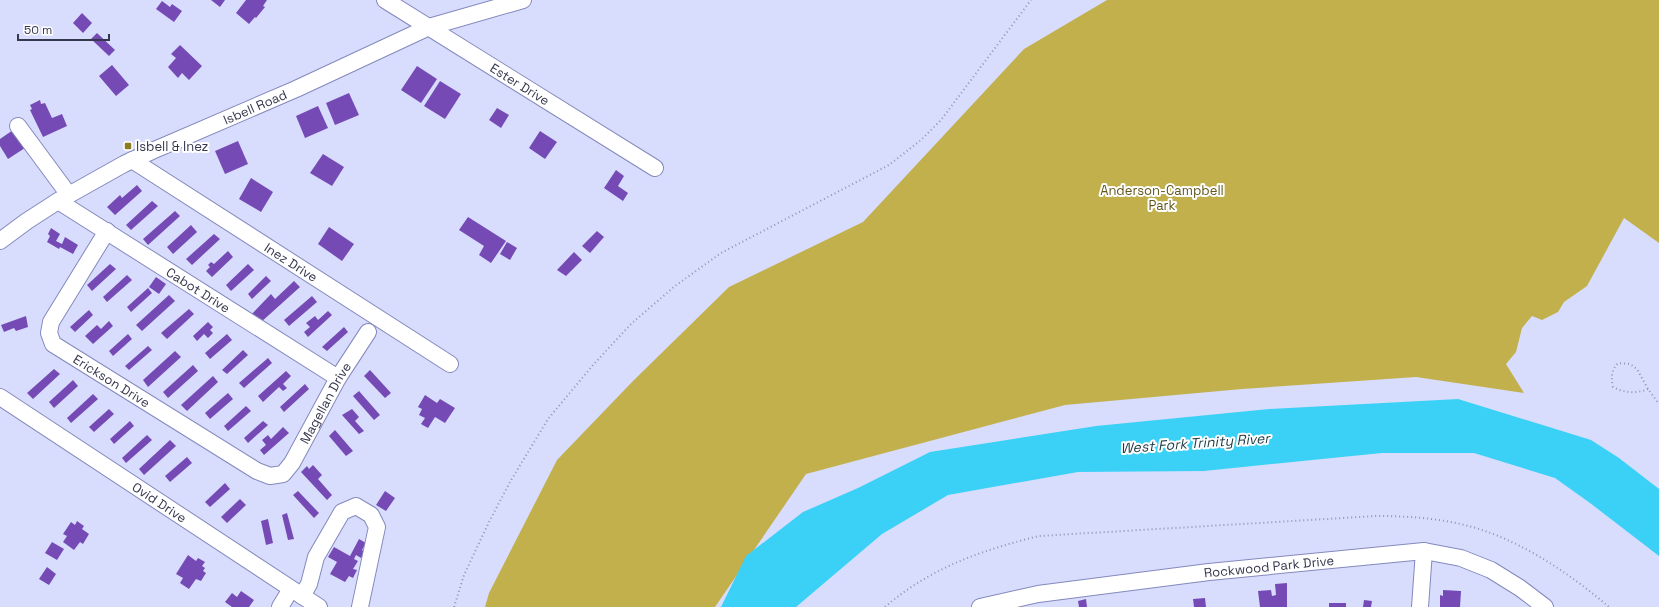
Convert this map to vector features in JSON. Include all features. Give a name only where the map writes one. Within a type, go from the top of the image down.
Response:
[{"type":"street","name":"Ester Drive","points":[[385,0],[655,168]]},
{"type":"street","name":"Isbell Road","points":[[0,241],[26,221],[132,160],[291,91],[429,28],[522,0]]},
{"type":"street","points":[[18,126],[64,198]]},
{"type":"street","name":"Inez Drive","points":[[132,160],[450,364]]},
{"type":"street","name":"Cabot Drive","points":[[64,198],[107,232],[338,378]]},
{"type":"street","name":"Erickson Drive","points":[[107,232],[51,322],[49,333],[53,344],[257,471],[270,476],[284,474]]},
{"type":"street","name":"Magellan Drive","points":[[284,474],[292,463],[338,378],[368,332]]},
{"type":"street","name":"Ovid Drive","points":[[0,397],[318,607]]},
{"type":"street","points":[[280,607],[309,584],[316,557],[342,512],[356,506],[371,515],[377,527],[360,607]]},
{"type":"street","points":[[1420,607],[1424,551]]},
{"type":"street","name":"Rockwood Park Drive","points":[[980,607],[1038,594],[1209,572],[1424,551],[1461,558],[1491,570],[1520,588],[1545,607]]},
{"type":"path","points":[[454,607],[464,575],[510,482],[548,419],[593,365],[632,324],[675,286],[721,253],[889,165],[921,140],[941,120],[1030,0]]},
{"type":"path","points":[[1648,389],[1642,392],[1621,392],[1613,387],[1611,377],[1613,369],[1618,363],[1630,364],[1637,369],[1648,389],[1659,404]]},
{"type":"path","points":[[885,607],[914,584],[954,562],[1000,546],[1039,536],[1376,516],[1410,516],[1447,521],[1485,531],[1520,547],[1555,567],[1587,588],[1609,607]]},
{"type":"green space","name":"Anderson-Campbell Park","points":[[1107,0],[1659,0],[1659,243],[1624,218],[1587,286],[1564,302],[1558,312],[1542,320],[1532,316],[1522,328],[1516,352],[1506,364],[1524,393],[1416,377],[1242,389],[1065,405],[806,474],[715,607],[485,607],[489,593],[557,460],[633,381],[729,287],[863,222],[1024,49]]},
{"type":"water","name":"West Fork Trinity River","points":[[1458,399],[1591,440],[1619,458],[1659,489],[1659,556],[1555,478],[1474,453],[1382,453],[1204,471],[1078,472],[948,495],[882,534],[796,607],[721,607],[746,556],[803,512],[858,488],[930,452],[1096,426],[1269,409]]},
{"type":"building","points":[[211,0],[225,0],[220,7]]},
{"type":"building","points":[[246,0],[267,0],[263,6],[265,7],[249,24],[236,13]]},
{"type":"building","points":[[162,1],[170,7],[172,4],[182,11],[174,22],[156,9]]},
{"type":"building","points":[[82,13],[92,23],[83,33],[73,23]]},
{"type":"building","points":[[97,33],[115,50],[109,56],[91,39]]},
{"type":"building","points":[[180,45],[202,66],[189,80],[182,73],[178,78],[168,67],[176,58],[171,54]]},
{"type":"building","points":[[112,65],[129,85],[116,96],[99,76]]},
{"type":"building","points":[[417,66],[437,79],[421,103],[401,90]]},
{"type":"building","points":[[440,81],[461,94],[445,119],[424,106]]},
{"type":"building","points":[[349,93],[359,115],[335,125],[326,103]]},
{"type":"building","points":[[40,100],[41,104],[45,103],[52,118],[62,114],[67,126],[43,137],[30,110],[32,109],[30,105]]},
{"type":"building","points":[[318,106],[328,128],[305,138],[296,116]]},
{"type":"building","points":[[497,108],[509,115],[501,128],[489,120]]},
{"type":"building","points":[[16,128],[28,146],[8,159],[0,146],[0,139]]},
{"type":"building","points":[[540,131],[557,142],[545,159],[529,148]]},
{"type":"building","points":[[238,141],[248,164],[225,174],[215,151]]},
{"type":"building","points":[[323,154],[344,167],[332,186],[310,173]]},
{"type":"building","points":[[616,170],[624,176],[618,186],[628,193],[623,201],[604,188]]},
{"type":"building","points":[[251,178],[273,192],[261,212],[239,199]]},
{"type":"building","points":[[137,185],[142,191],[115,215],[107,207],[120,195],[122,198]]},
{"type":"building","points":[[152,201],[158,206],[131,230],[126,225]]},
{"type":"building","points":[[175,211],[180,216],[148,245],[143,239]]},
{"type":"building","points":[[468,217],[506,241],[491,263],[479,255],[484,246],[459,230]]},
{"type":"building","points":[[191,225],[197,232],[173,254],[167,247]]},
{"type":"building","points":[[329,227],[354,244],[342,261],[318,244]]},
{"type":"building","points":[[51,228],[60,234],[56,241],[62,244],[65,237],[78,245],[73,254],[60,247],[59,249],[47,242],[50,236],[48,234]]},
{"type":"building","points":[[597,231],[604,237],[590,253],[582,246]]},
{"type":"building","points":[[214,234],[220,239],[192,265],[186,259]]},
{"type":"building","points":[[507,242],[517,248],[510,260],[500,254]]},
{"type":"building","points":[[228,251],[233,257],[212,277],[206,271],[210,267],[208,265],[211,262],[214,264]]},
{"type":"building","points":[[574,252],[582,260],[566,276],[557,270]]},
{"type":"building","points":[[110,264],[116,269],[92,291],[87,285]]},
{"type":"building","points":[[248,264],[254,270],[231,291],[226,285]]},
{"type":"building","points":[[127,275],[132,280],[107,302],[103,297]]},
{"type":"building","points":[[266,276],[271,281],[252,299],[248,294]]},
{"type":"building","points":[[156,277],[166,284],[159,294],[149,287]]},
{"type":"building","points":[[294,281],[300,287],[260,323],[250,316],[271,294],[275,299]]},
{"type":"building","points":[[148,288],[152,293],[131,312],[127,307]]},
{"type":"building","points":[[169,295],[175,301],[142,331],[136,325]]},
{"type":"building","points":[[312,296],[317,302],[289,326],[284,320]]},
{"type":"building","points":[[189,309],[194,314],[167,339],[161,333]]},
{"type":"building","points":[[89,310],[93,315],[75,332],[70,327]]},
{"type":"building","points":[[328,311],[332,315],[308,337],[304,332],[310,327],[306,323],[315,316],[318,320]]},
{"type":"building","points":[[26,316],[28,327],[16,331],[14,328],[4,332],[1,325]]},
{"type":"building","points":[[109,321],[113,326],[93,344],[85,336],[97,325],[101,329]]},
{"type":"building","points":[[208,322],[213,327],[210,330],[213,333],[208,338],[204,334],[197,341],[193,336]]},
{"type":"building","points":[[344,327],[348,332],[327,351],[322,347]]},
{"type":"building","points":[[128,334],[132,339],[113,356],[109,351]]},
{"type":"building","points":[[227,334],[232,340],[210,359],[205,353]]},
{"type":"building","points":[[148,346],[152,350],[129,370],[125,366]]},
{"type":"building","points":[[243,350],[248,355],[227,374],[222,370]]},
{"type":"building","points":[[175,351],[181,357],[148,387],[143,380]]},
{"type":"building","points":[[268,358],[272,363],[244,388],[239,383]]},
{"type":"building","points":[[193,365],[198,371],[168,398],[163,392]]},
{"type":"building","points":[[54,369],[60,374],[33,399],[27,393]]},
{"type":"building","points":[[370,370],[391,393],[385,398],[364,376]]},
{"type":"building","points":[[286,371],[291,376],[283,384],[287,388],[283,391],[279,387],[263,402],[258,396]]},
{"type":"building","points":[[213,376],[218,382],[187,411],[181,405]]},
{"type":"building","points":[[73,380],[78,386],[54,408],[49,402]]},
{"type":"building","points":[[305,384],[309,389],[284,412],[280,407]]},
{"type":"building","points":[[359,391],[380,415],[374,420],[353,396]]},
{"type":"building","points":[[228,393],[233,399],[210,419],[205,413]]},
{"type":"building","points":[[93,394],[98,399],[71,423],[67,418]]},
{"type":"building","points":[[425,395],[437,403],[440,399],[455,408],[445,423],[435,417],[428,428],[421,424],[425,418],[419,415],[422,409],[418,407]]},
{"type":"building","points":[[246,406],[251,411],[228,431],[224,426]]},
{"type":"building","points":[[109,409],[114,414],[94,432],[89,427]]},
{"type":"building","points":[[352,409],[359,417],[355,421],[364,431],[359,434],[342,415]]},
{"type":"building","points":[[130,421],[134,426],[114,444],[110,439]]},
{"type":"building","points":[[263,421],[268,425],[248,443],[244,438]]},
{"type":"building","points":[[283,427],[289,433],[264,455],[260,450],[266,445],[262,440],[268,435],[271,439]]},
{"type":"building","points":[[335,430],[353,451],[346,456],[329,436]]},
{"type":"building","points":[[147,435],[152,440],[126,463],[122,458]]},
{"type":"building","points":[[170,440],[176,446],[144,475],[139,469]]},
{"type":"building","points":[[187,457],[192,463],[170,482],[165,476]]},
{"type":"building","points":[[313,465],[322,475],[318,479],[332,495],[327,500],[301,472],[307,466],[309,469]]},
{"type":"building","points":[[225,483],[230,489],[210,507],[205,502]]},
{"type":"building","points":[[298,491],[319,513],[314,518],[293,495]]},
{"type":"building","points":[[385,491],[395,498],[386,511],[376,505]]},
{"type":"building","points":[[240,499],[246,505],[227,523],[221,517]]},
{"type":"building","points":[[287,513],[294,539],[288,540],[282,515]]},
{"type":"building","points":[[268,519],[273,543],[266,545],[261,521]]},
{"type":"building","points":[[77,521],[84,526],[82,529],[89,534],[83,544],[80,542],[74,550],[63,542],[67,536],[63,534],[71,522],[75,525]]},
{"type":"building","points":[[359,539],[366,543],[362,550],[365,552],[361,558],[356,555],[354,559],[358,561],[353,569],[357,570],[353,578],[349,576],[345,582],[330,574],[337,562],[328,557],[334,547],[350,556]]},
{"type":"building","points":[[52,542],[64,549],[57,560],[45,553]]},
{"type":"building","points":[[188,555],[196,561],[198,558],[205,562],[202,566],[205,568],[203,571],[206,573],[201,581],[196,579],[189,589],[180,583],[183,578],[176,574]]},
{"type":"building","points":[[47,567],[56,574],[49,585],[39,579]]},
{"type":"building","points":[[1287,583],[1287,607],[1260,607],[1258,591],[1271,590],[1272,596],[1276,595],[1275,584]]},
{"type":"building","points":[[1443,590],[1461,591],[1460,607],[1440,607],[1440,595],[1443,596]]},
{"type":"building","points":[[241,591],[254,600],[249,607],[232,607],[225,602],[232,593],[237,597]]},
{"type":"building","points":[[1205,598],[1206,607],[1194,607],[1193,599]]},
{"type":"building","points":[[1086,599],[1087,607],[1079,607],[1078,601]]},
{"type":"building","points":[[1364,600],[1372,601],[1371,607],[1363,607]]},
{"type":"building","points":[[1329,603],[1346,603],[1346,607],[1329,607]]},
{"type":"place","name":"Isbell & Inez","points":[[128,146]]}]
